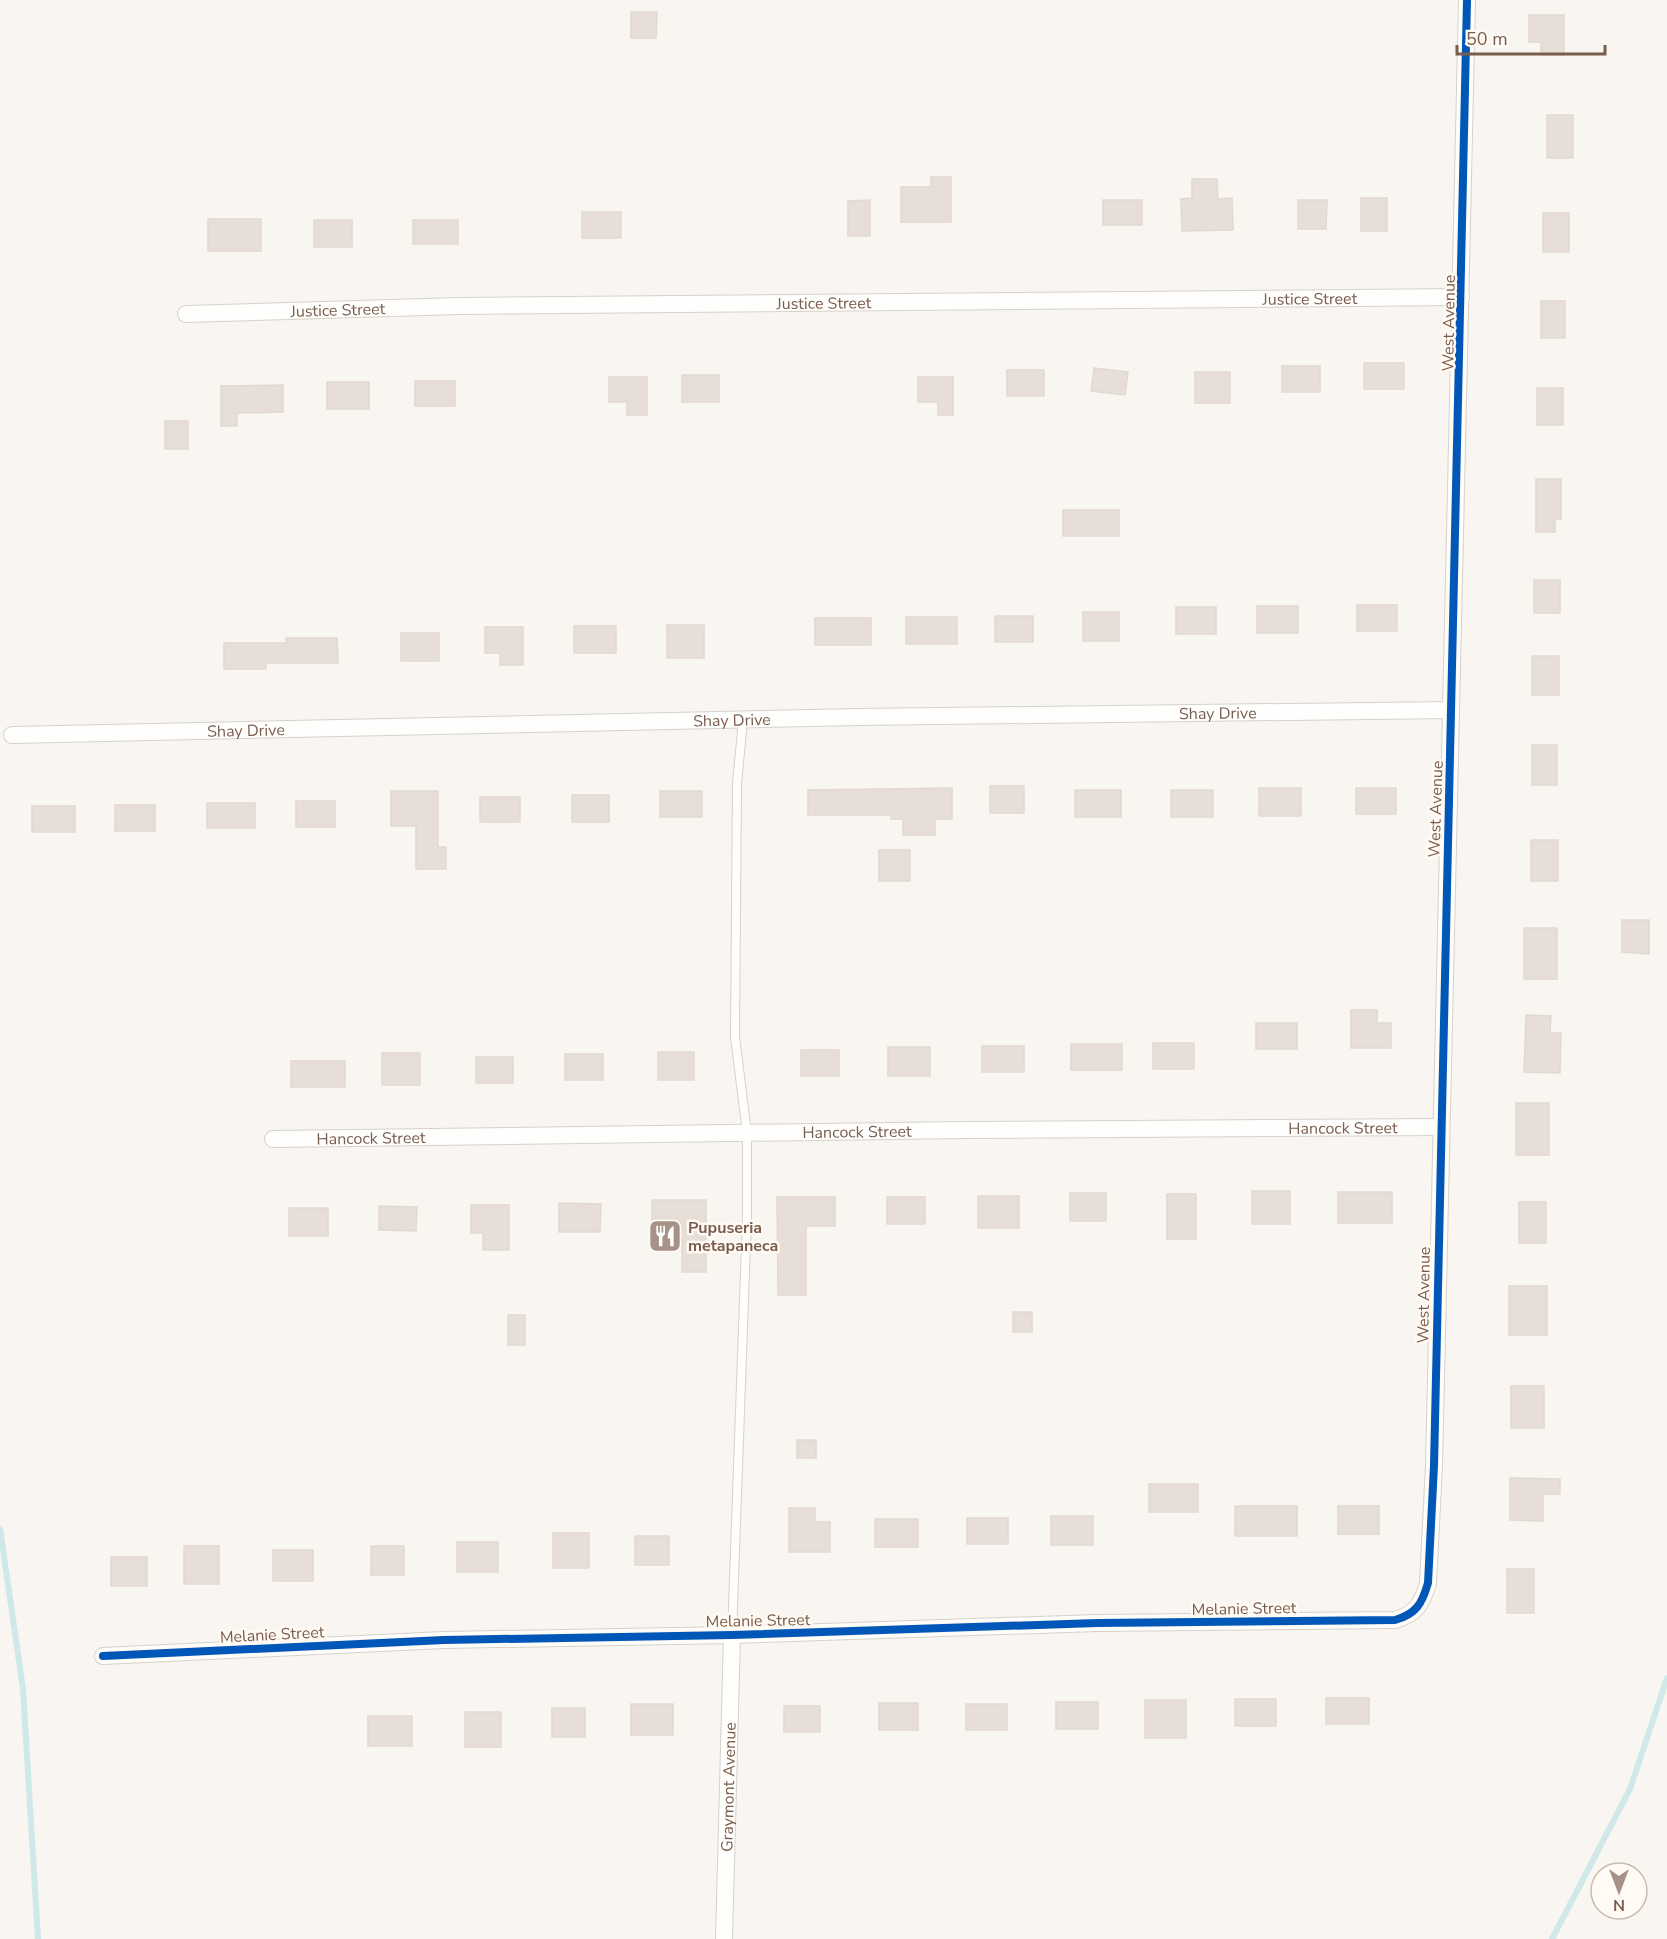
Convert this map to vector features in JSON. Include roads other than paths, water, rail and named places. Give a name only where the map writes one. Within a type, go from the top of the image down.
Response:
[{"type":"street","name":"West Avenue","points":[[1413,1615],[1423,1599],[1430,1560],[1467,0]]},
{"type":"street","name":"Justice Street","points":[[186,314],[459,306],[1461,297]]},
{"type":"street","name":"Shay Drive","points":[[12,735],[743,720],[1451,710]]},
{"type":"street","name":"Hancock Street","points":[[273,1139],[1441,1127]]},
{"type":"street","name":"Melanie Street","points":[[103,1656],[433,1640],[732,1635],[1097,1623],[1395,1620],[1413,1615]]},
{"type":"street","name":"Graymont Avenue","points":[[724,1939],[732,1635]]},
{"type":"lane","points":[[732,1635],[747,1216],[747,1133],[735,1037],[737,784],[743,720]]},
{"type":"waterway","points":[[0,1529],[23,1689],[38,1939]]},
{"type":"waterway","points":[[1552,1939],[1630,1789],[1667,1678]]},
{"type":"place","name":"Pupuseria metapaneca","points":[[665,1236]]}]
